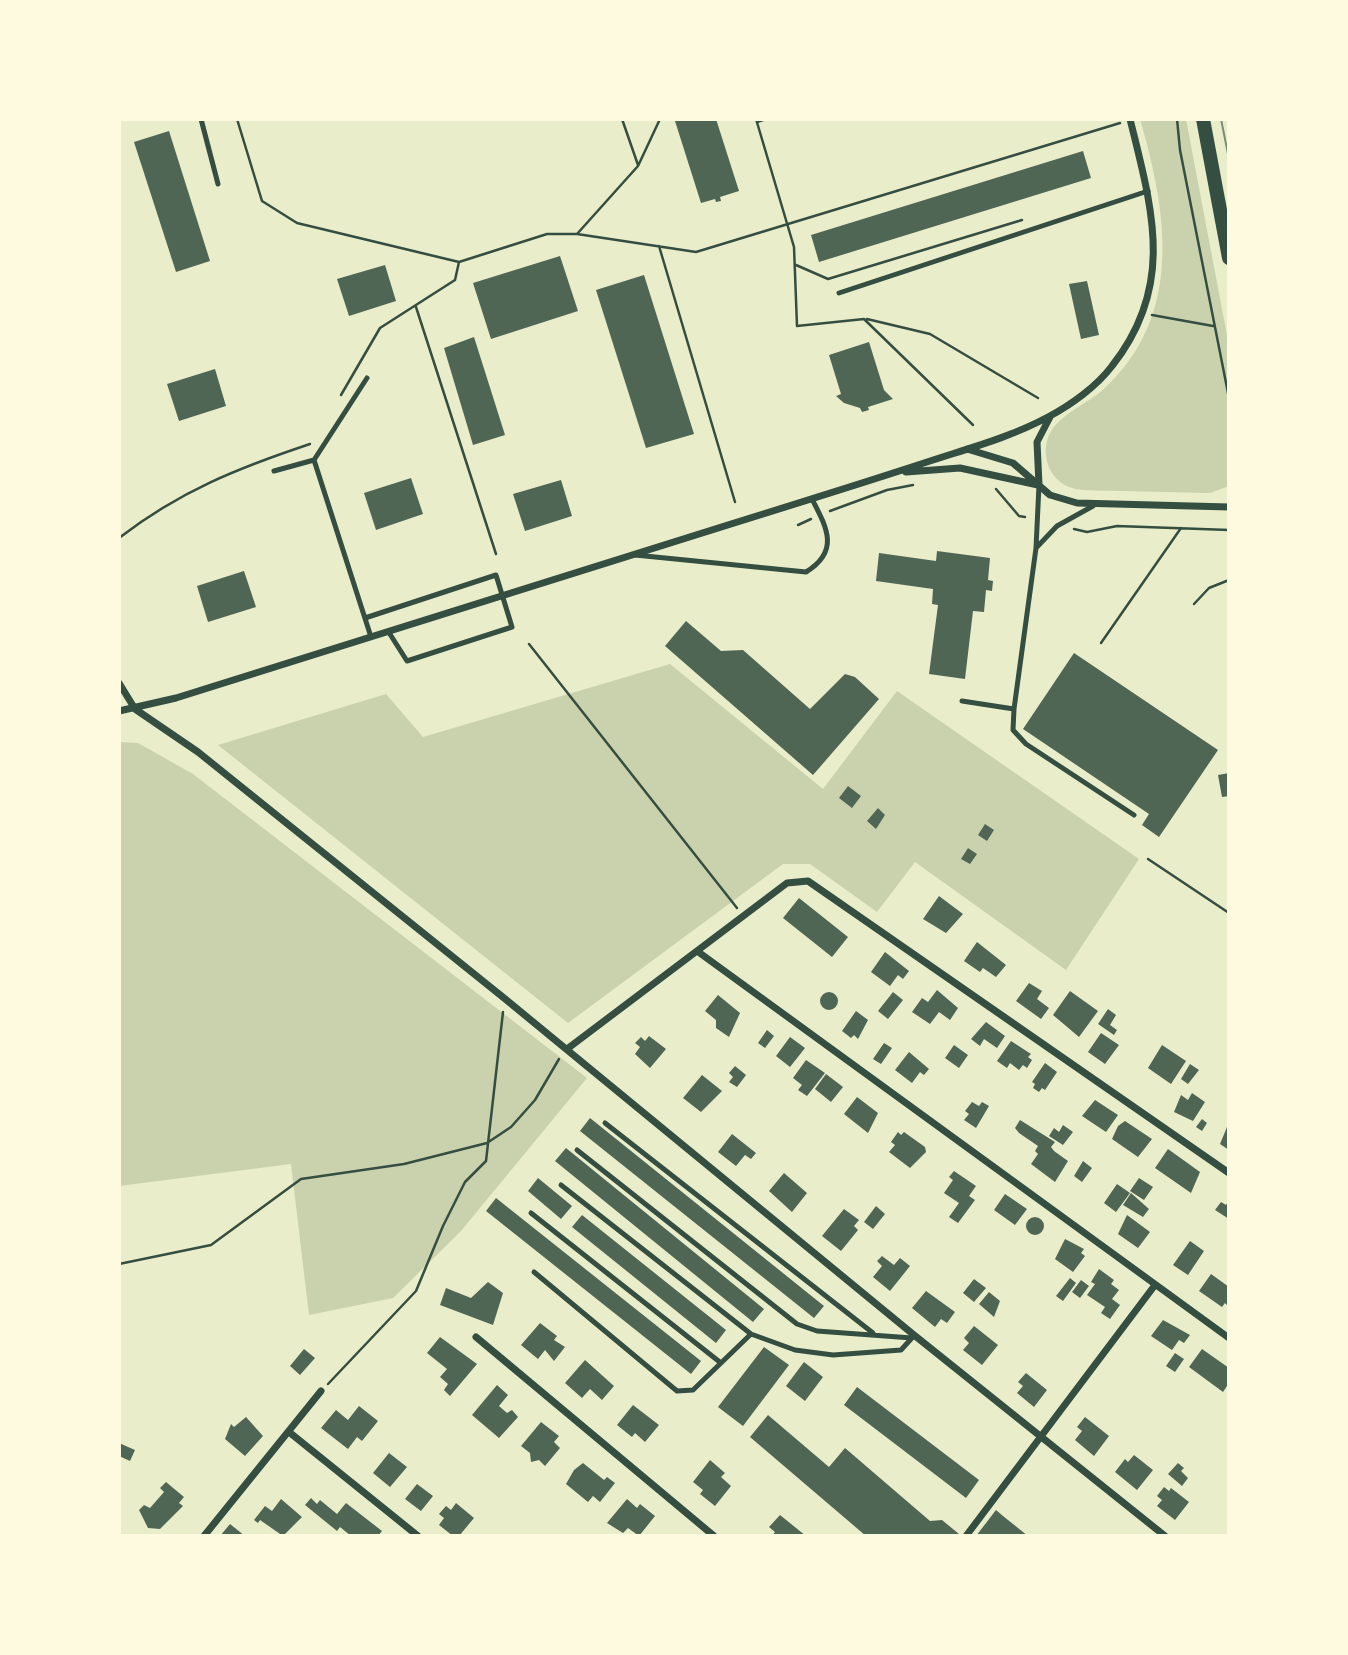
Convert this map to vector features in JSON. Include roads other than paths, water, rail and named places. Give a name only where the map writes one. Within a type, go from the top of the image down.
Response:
[{"type":"main road","points":[[1203,119],[1229,258]]},
{"type":"street","points":[[119,712],[371,637],[891,474],[1003,437],[1050,416],[1104,376],[1121,354],[1142,312],[1154,260],[1155,237],[1148,191],[1130,119]]},
{"type":"street","points":[[1039,485],[1037,442],[1050,416]]},
{"type":"street","points":[[966,449],[1013,463],[1039,485],[1064,501],[1093,506],[1229,507]]},
{"type":"street","points":[[891,474],[960,468],[1039,485]]},
{"type":"street","points":[[119,683],[135,709],[198,752],[567,1049],[913,1337],[1165,1536]]},
{"type":"street","points":[[567,1049],[787,883],[808,881],[1229,1173]]},
{"type":"street","points":[[697,951],[1229,1338]]},
{"type":"street","points":[[966,1536],[1155,1285]]},
{"type":"street","points":[[476,1336],[714,1536]]},
{"type":"street","points":[[204,1536],[321,1391]]},
{"type":"street","points":[[289,1432],[418,1536]]},
{"type":"lane","points":[[201,119],[218,184]]},
{"type":"lane","points":[[839,293],[1148,191]]},
{"type":"lane","points":[[274,471],[314,460],[367,378]]},
{"type":"lane","points":[[314,460],[371,637]]},
{"type":"lane","points":[[1039,485],[1035,519],[1036,548],[1013,730],[1026,744],[1134,815]]},
{"type":"lane","points":[[635,555],[799,573],[817,564],[826,552],[828,536],[812,499]]},
{"type":"lane","points":[[1036,548],[1057,526],[1093,506]]},
{"type":"lane","points":[[365,618],[496,575],[512,627],[407,661],[388,631]]},
{"type":"lane","points":[[962,701],[1014,709]]},
{"type":"lane","points":[[605,1123],[873,1334]]},
{"type":"lane","points":[[577,1150],[797,1324],[817,1331],[913,1337]]},
{"type":"lane","points":[[561,1185],[751,1334],[795,1350],[834,1355],[901,1350],[913,1337]]},
{"type":"lane","points":[[530,1213],[721,1363]]},
{"type":"lane","points":[[534,1272],[677,1391],[693,1390],[751,1334]]},
{"type":"tram line","points":[[1221,119],[1229,159]]}]
